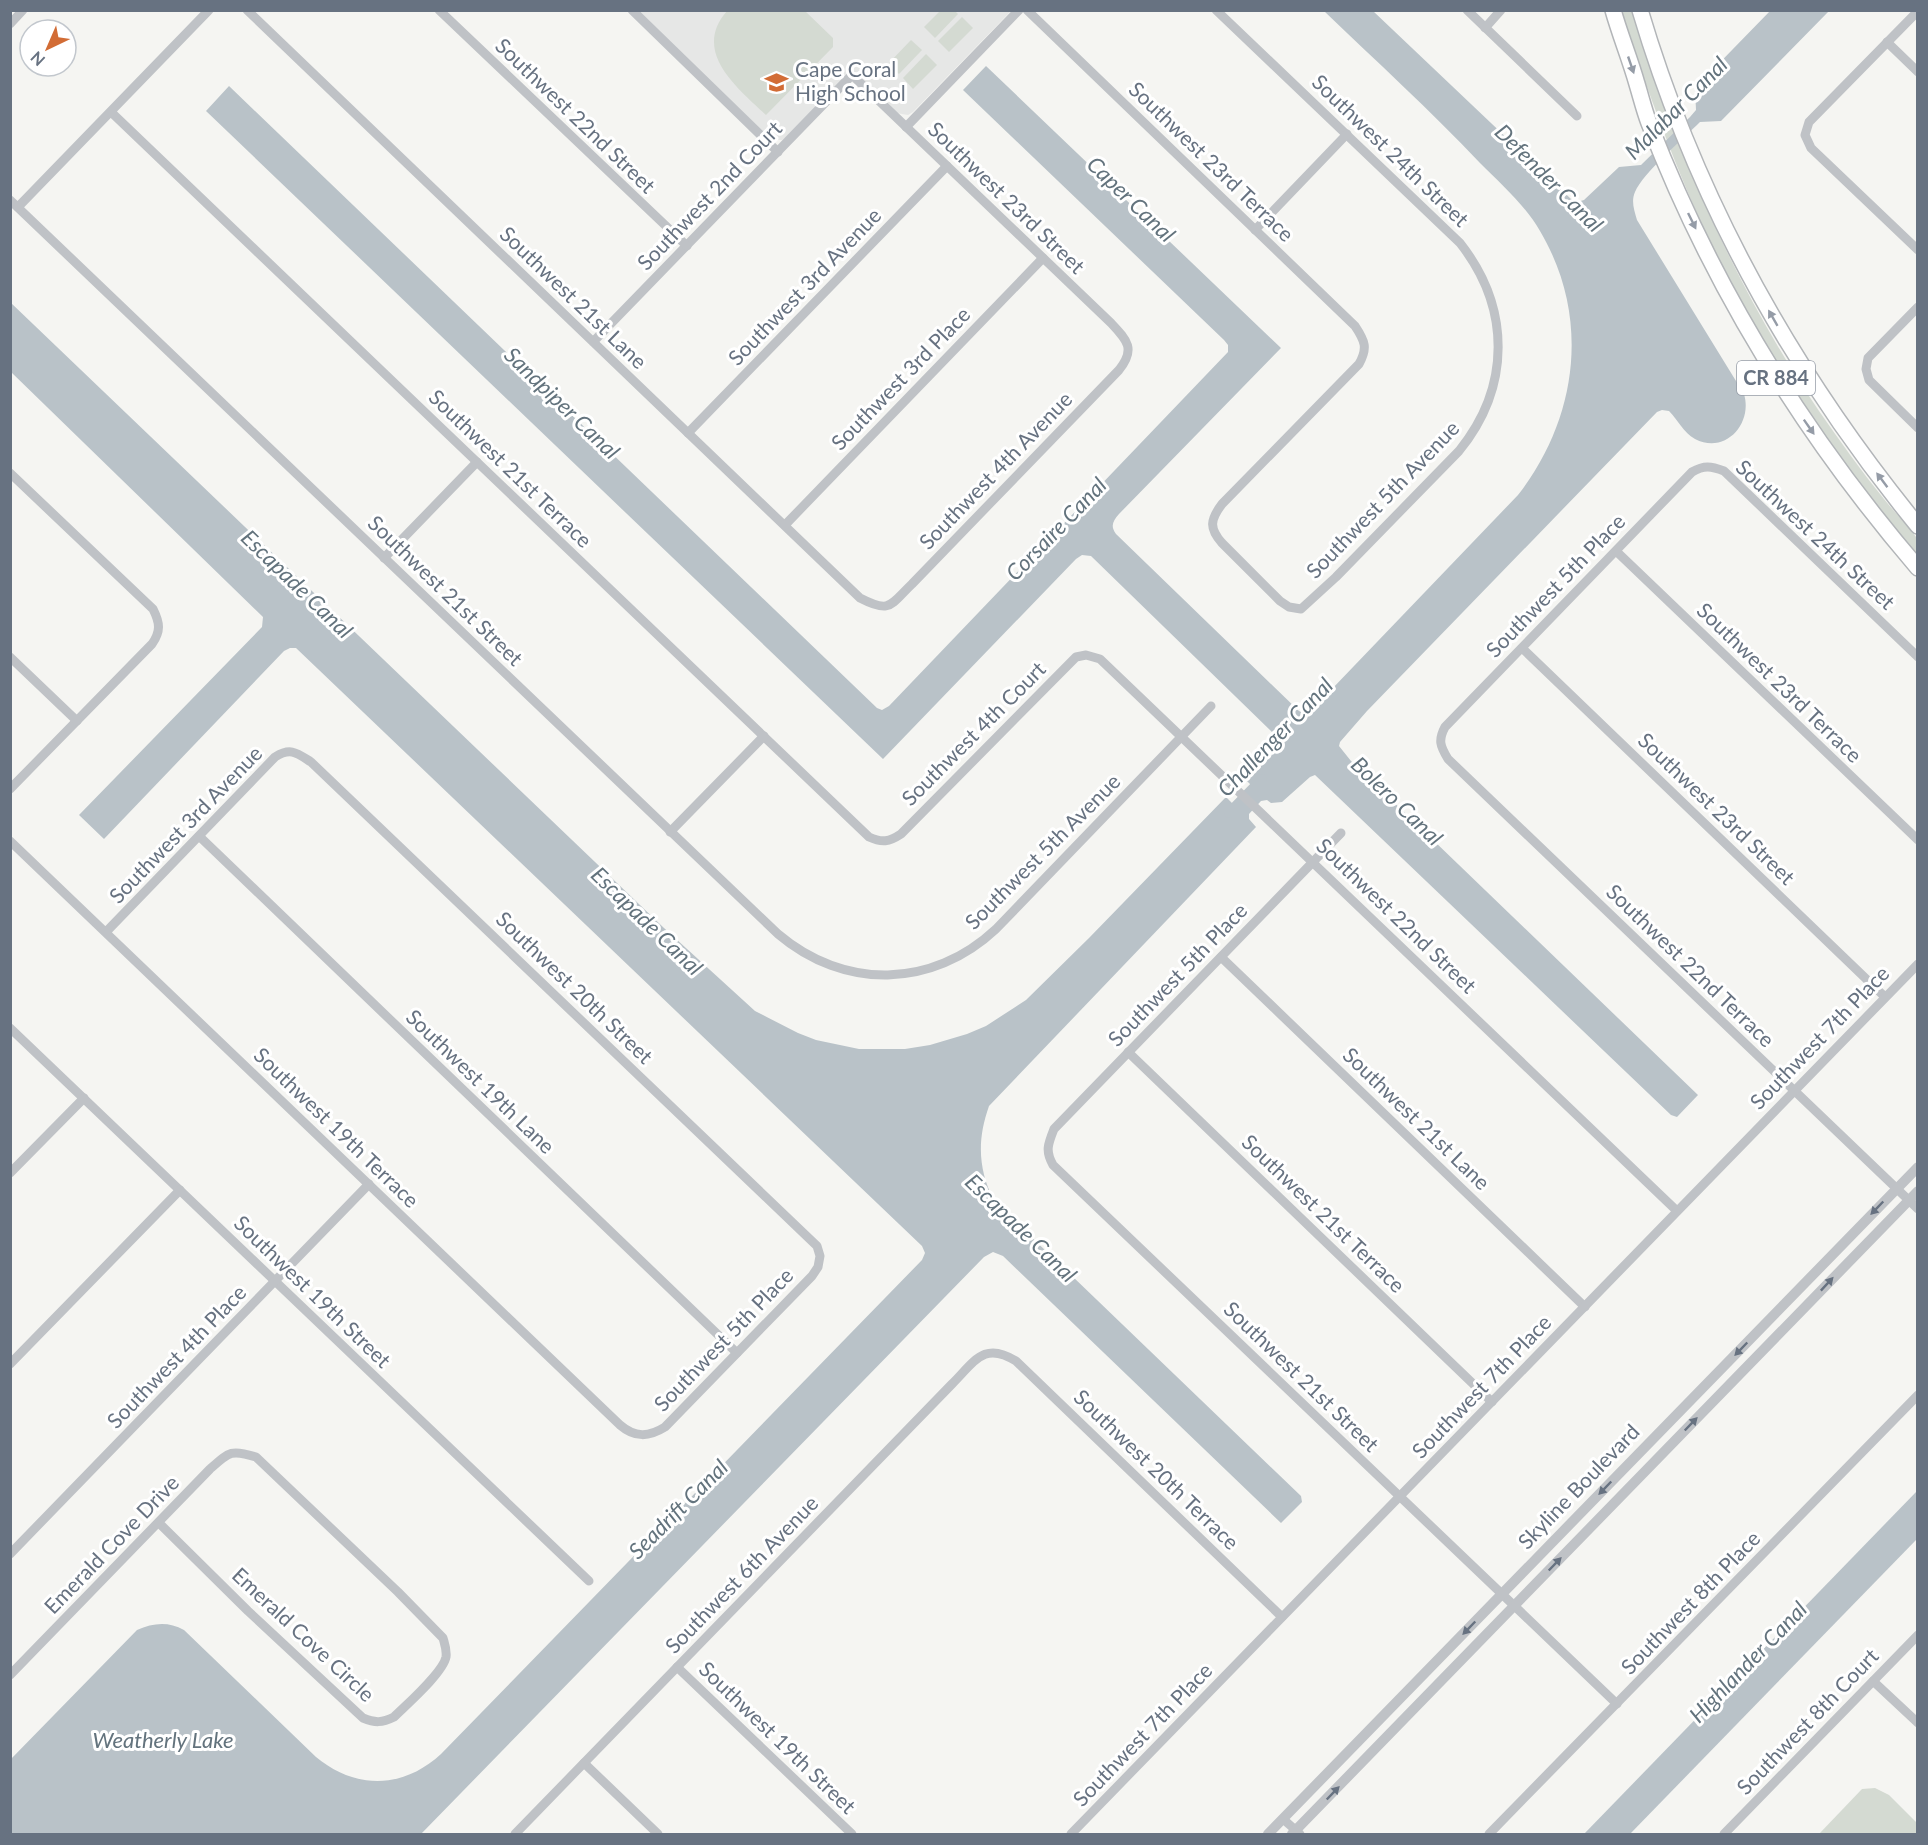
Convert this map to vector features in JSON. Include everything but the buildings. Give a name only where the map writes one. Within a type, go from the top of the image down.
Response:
[{"type":"highway","name":"CR 884","points":[[1613,10],[1647,120],[1711,263],[1772,371],[1852,488],[1917,568]]},
{"type":"highway","name":"CR 884","points":[[1640,10],[1671,107],[1719,219],[1785,339],[1839,422],[1917,526]]},
{"type":"street","points":[[10,24],[23,10]]},
{"type":"street","points":[[18,207],[208,10]]},
{"type":"street","name":"Southwest 21st Lane","points":[[247,10],[860,598],[878,608]]},
{"type":"street","name":"Southwest 22nd Street","points":[[439,10],[687,246]]},
{"type":"street","points":[[632,10],[778,152]]},
{"type":"street","points":[[906,127],[1019,10]]},
{"type":"street","name":"Southwest 23rd Terrace","points":[[1027,10],[1355,326],[1365,342],[1365,352],[1359,364],[1222,504],[1215,513],[1212,525]]},
{"type":"street","name":"Southwest 24th Street","points":[[1216,10],[1451,233],[1483,278],[1493,303],[1498,342]]},
{"type":"street","points":[[1467,10],[1577,116]]},
{"type":"street","points":[[1485,28],[1501,10]]},
{"type":"street","points":[[1917,11],[1809,122],[1805,135],[1811,148],[1917,250]]},
{"type":"street","points":[[1887,42],[1917,72]]},
{"type":"street","name":"Southwest 2nd Court","points":[[593,342],[852,75]]},
{"type":"street","name":"Southwest 23rd Street","points":[[852,75],[1111,323],[1127,340],[1129,350]]},
{"type":"street","name":"Southwest 21st Terrace","points":[[111,112],[869,837],[879,841],[889,841]]},
{"type":"street","points":[[1255,230],[1347,134]]},
{"type":"street","name":"Southwest 3rd Avenue","points":[[688,433],[947,166]]},
{"type":"street","name":"Southwest 21st Street","points":[[10,200],[789,944],[829,965],[855,973],[874,975]]},
{"type":"street","name":"Southwest 3rd Place","points":[[784,525],[1043,258]]},
{"type":"street","points":[[1917,307],[1868,358],[1866,369],[1869,380],[1917,428]]},
{"type":"street","name":"Southwest 5th Avenue","points":[[1212,525],[1215,535],[1222,543],[1280,600],[1289,607],[1301,609],[1336,577],[1467,442],[1480,421],[1491,394],[1497,365],[1498,342]]},
{"type":"street","name":"Southwest 4th Avenue","points":[[878,608],[889,606],[912,584],[1119,370],[1127,361],[1129,350]]},
{"type":"street","points":[[384,558],[477,462]]},
{"type":"street","name":"Southwest 5th Place","points":[[1440,746],[1440,736],[1445,727],[1692,472],[1702,466],[1713,466]]},
{"type":"street","name":"Southwest 24th Street","points":[[1713,466],[1724,471],[1917,657]]},
{"type":"street","points":[[10,473],[153,609],[159,623],[158,634],[152,644],[10,789]]},
{"type":"street","name":"Southwest 23rd Terrace","points":[[1616,551],[1917,840]]},
{"type":"street","name":"Southwest 23rd Street","points":[[1522,648],[1886,997]]},
{"type":"street","name":"Southwest 22nd Street","points":[[1086,655],[1100,659],[1109,666],[1677,1211]]},
{"type":"street","name":"Southwest 4th Court","points":[[889,841],[901,834],[1076,657],[1086,655]]},
{"type":"street","points":[[10,657],[77,721]]},
{"type":"street","name":"Southwest 5th Avenue","points":[[874,975],[898,975],[921,971],[953,960],[974,947],[996,929],[1211,706]]},
{"type":"street","points":[[670,832],[764,736]]},
{"type":"street","name":"Southwest 22nd Terrace","points":[[1440,746],[1448,759],[1917,1209]]},
{"type":"street","name":"Southwest 3rd Avenue","points":[[106,932],[275,757],[284,752],[296,752]]},
{"type":"street","name":"Southwest 20th Street","points":[[296,752],[311,762],[551,991],[816,1246],[820,1256]]},
{"type":"street","name":"Southwest 5th Place","points":[[1047,1146],[1054,1129],[1341,833]]},
{"type":"street","name":"Southwest 19th Lane","points":[[199,836],[737,1353]]},
{"type":"street","name":"Southwest 19th Terrace","points":[[10,841],[620,1425],[628,1432],[641,1436]]},
{"type":"street","name":"Southwest 21st Lane","points":[[1221,957],[1585,1307]]},
{"type":"street","name":"Southwest 7th Place","points":[[1071,1834],[1917,964]]},
{"type":"street","name":"Southwest 19th Street","points":[[10,1028],[589,1581]]},
{"type":"street","name":"Southwest 21st Terrace","points":[[1128,1052],[1492,1402]]},
{"type":"street","points":[[10,1173],[84,1098]]},
{"type":"street","name":"Southwest 21st Street","points":[[1047,1146],[1048,1157],[1053,1165],[1617,1704]]},
{"type":"street","name":"Skyline Boulevard","points":[[1268,1834],[1917,1167]]},
{"type":"street","name":"Southwest 4th Place","points":[[10,1554],[369,1184]]},
{"type":"street","points":[[10,1364],[180,1190]]},
{"type":"street","name":"Skyline Boulevard","points":[[1296,1833],[1917,1191]]},
{"type":"street","name":"Southwest 5th Place","points":[[641,1436],[654,1434],[665,1427],[812,1276],[818,1267],[820,1256]]},
{"type":"street","name":"Southwest 20th Terrace","points":[[1002,1352],[1016,1361],[1282,1617]]},
{"type":"street","name":"Southwest 6th Avenue","points":[[515,1834],[952,1384],[982,1355],[1002,1352]]},
{"type":"street","name":"Southwest 8th Place","points":[[1489,1834],[1917,1395]]},
{"type":"street","name":"Emerald Cove Drive","points":[[10,1676],[227,1454],[238,1451],[244,1454]]},
{"type":"street","name":"Emerald Cove Circle","points":[[159,1523],[248,1611],[363,1718],[373,1722],[384,1722],[394,1717],[440,1670],[446,1659],[447,1648],[444,1638],[256,1457],[244,1454]]},
{"type":"street","name":"Southwest 8th Court","points":[[1724,1834],[1917,1635]]},
{"type":"street","name":"Southwest 19th Street","points":[[677,1667],[852,1834]]},
{"type":"street","points":[[1873,1681],[1917,1723]]},
{"type":"street","points":[[584,1763],[658,1834]]},
{"type":"street","points":[[1283,1819],[1296,1833]]},
{"type":"shaded area","name":"Cape Coral High School","points":[[637,11],[1011,11],[908,115],[896,113],[853,70],[789,136],[782,140],[775,140],[768,136]]},
{"type":"shaded area","points":[[727,11],[805,11],[833,38],[833,47],[766,115],[732,81],[716,55],[714,41],[717,26]]},
{"type":"shaded area","points":[[940,11],[955,11],[958,14],[935,38],[924,27]]},
{"type":"shaded area","points":[[1621,11],[1632,11],[1668,116],[1689,167],[1735,268],[1761,316],[1819,411],[1875,488],[1916,537],[1917,555],[1832,446],[1780,369],[1734,289],[1713,248],[1675,161]]},
{"type":"shaded area","points":[[962,17],[973,28],[949,52],[938,41]]},
{"type":"shaded area","points":[[911,40],[922,50],[899,74],[888,64]]},
{"type":"shaded area","points":[[926,54],[937,65],[913,89],[903,78]]},
{"type":"shaded area","points":[[1875,1788],[1889,1795],[1917,1823],[1917,1834],[1819,1834],[1862,1789]]},
{"type":"water","points":[[1324,11],[1373,11],[1571,199],[1577,202],[1584,200],[1619,167],[1641,165],[1690,117],[1696,110],[1695,88],[1770,11],[1829,11],[1721,121],[1700,122],[1639,184],[1633,199],[1637,220],[1744,394],[1746,405],[1740,426],[1726,440],[1706,443],[1691,436],[1669,411],[1657,412],[1367,711],[1339,746],[1351,761],[1698,1095],[1677,1117],[1671,1115],[1315,775],[1310,777],[1282,802],[1261,801],[1249,814],[1249,819],[1256,827],[989,1106],[981,1143],[982,1166],[994,1201],[1301,1496],[1302,1502],[1281,1523],[1003,1256],[993,1252],[984,1257],[421,1834],[11,1834],[11,1759],[137,1630],[155,1625],[172,1625],[184,1630],[316,1757],[331,1768],[363,1780],[379,1781],[411,1774],[426,1766],[441,1754],[922,1260],[925,1253],[922,1246],[296,648],[284,651],[104,839],[79,815],[262,627],[263,617],[11,372],[10,302],[664,928],[755,1011],[816,1040],[859,1049],[905,1049],[930,1045],[986,1026],[1026,1000],[1226,797],[1233,804],[1239,804],[1251,792],[1251,785],[1244,778],[1273,748],[1276,740],[1273,733],[1091,556],[1082,555],[883,759],[206,111],[229,86],[877,708],[882,710],[889,706],[1228,352],[1228,345],[1224,340],[963,90],[986,66],[1281,348],[1119,514],[1113,526],[1116,534],[1299,711],[1307,715],[1518,495],[1538,465],[1554,433],[1565,400],[1571,366],[1571,332],[1567,298],[1556,264],[1534,221],[1512,195],[1442,124]]},
{"type":"water","points":[[1917,1491],[1917,1539],[1630,1834],[1584,1834]]},
{"type":"waterway","name":"Challenger Canal","points":[[1229,813],[1262,779]]},
{"type":"place","name":"Cape Coral High School","points":[[777,82]]},
{"type":"water label","name":"Malabar Canal","points":[[1676,108]]},
{"type":"water label","name":"Defender Canal","points":[[1549,178]]},
{"type":"water label","name":"Caper Canal","points":[[1131,199]]},
{"type":"water label","name":"Sandpiper Canal","points":[[562,403]]},
{"type":"water label","name":"Corsaire Canal","points":[[1056,529]]},
{"type":"water label","name":"Escapade Canal","points":[[297,584]]},
{"type":"water label","name":"Bolero Canal","points":[[1397,801]]},
{"type":"water label","name":"Escapade Canal","points":[[647,921]]},
{"type":"water label","name":"Escapade Canal","points":[[1021,1228]]},
{"type":"water label","name":"Seadrift Canal","points":[[678,1509]]},
{"type":"water label","name":"Highlander Canal","points":[[1748,1662]]},
{"type":"water label","name":"Weatherly Lake","points":[[163,1740]]}]
